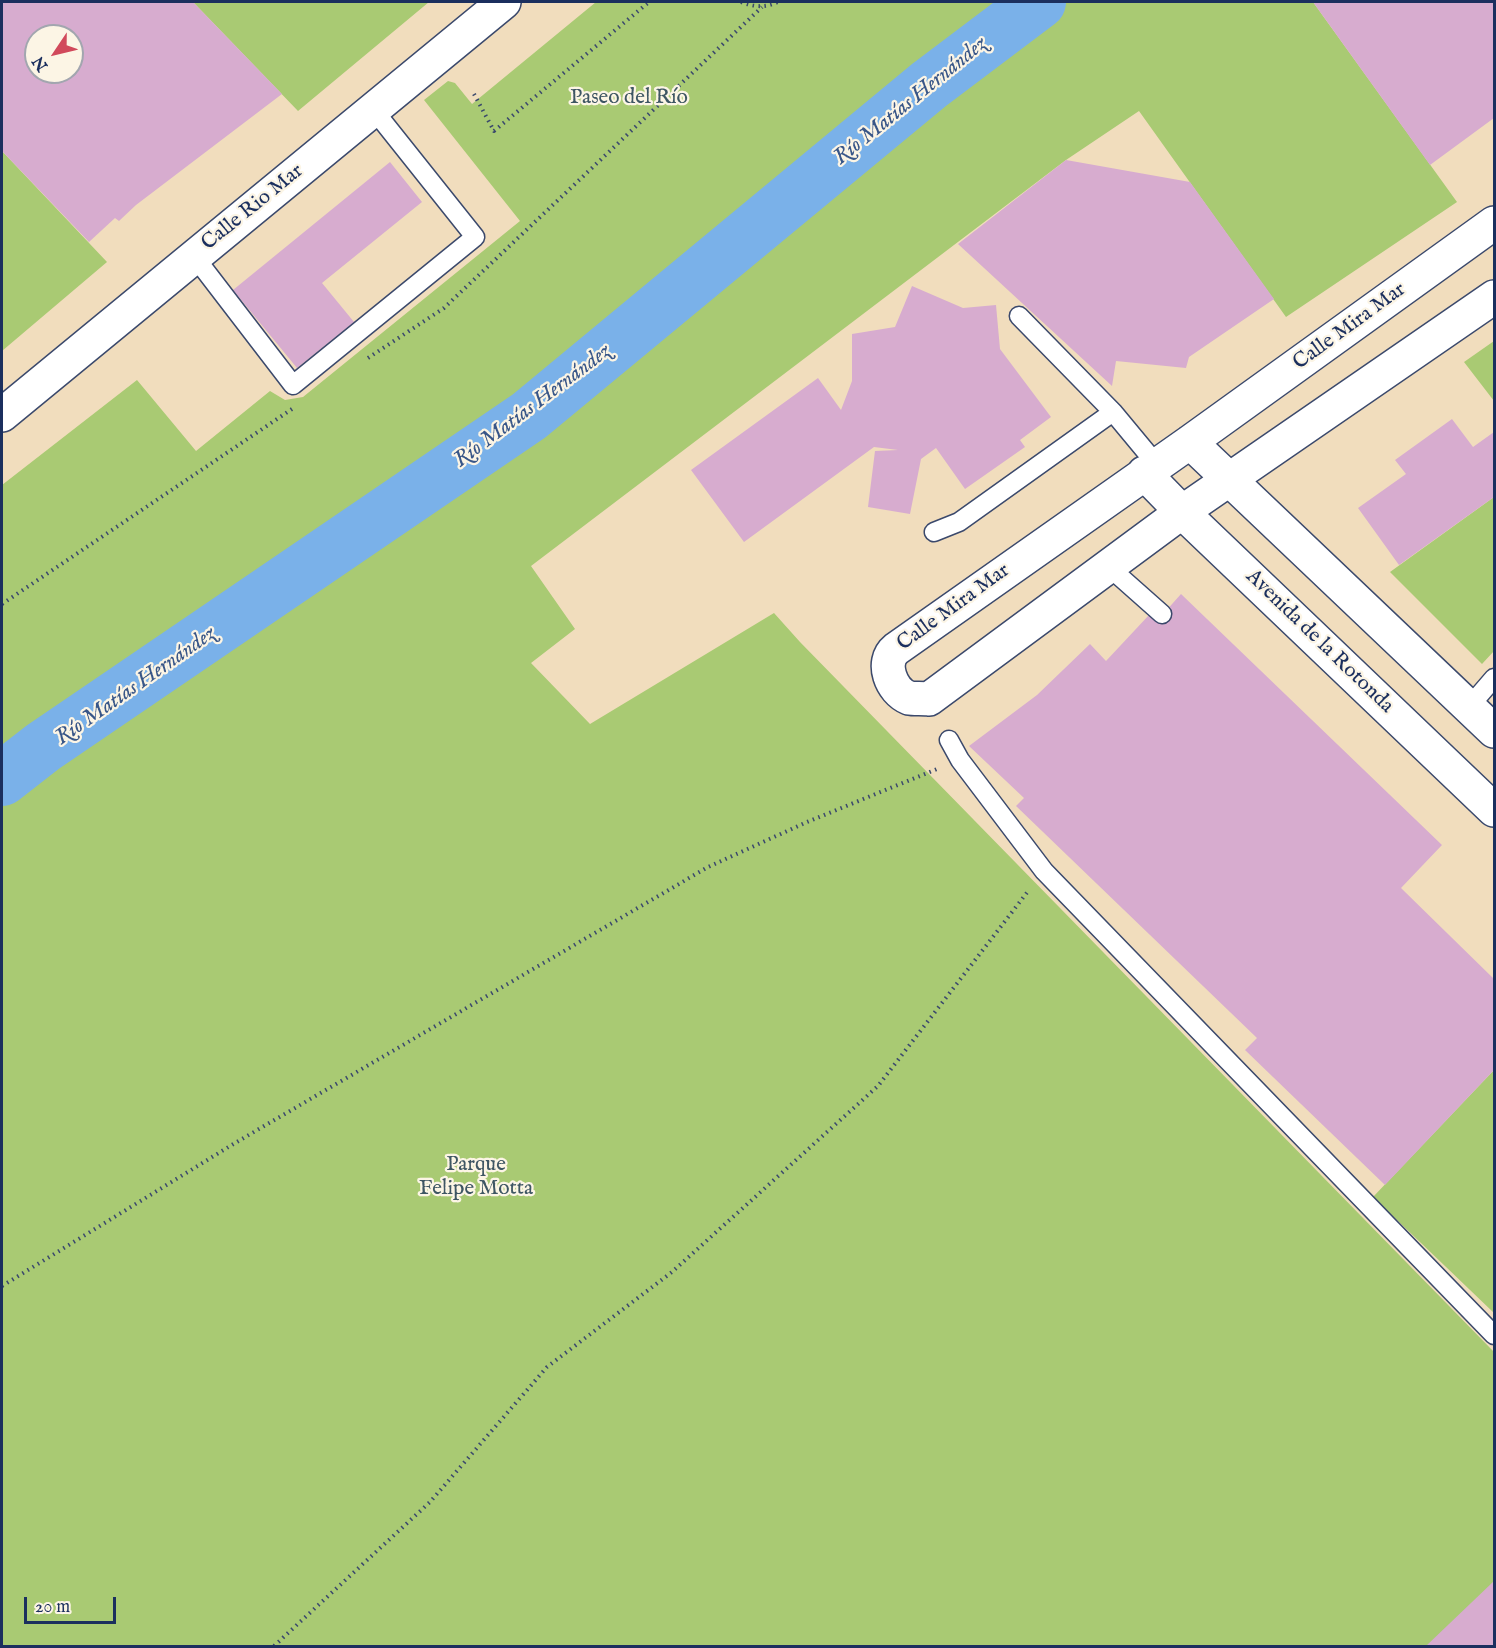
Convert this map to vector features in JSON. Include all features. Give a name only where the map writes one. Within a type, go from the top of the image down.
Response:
[{"type":"street","name":"Calle Rio Mar","points":[[2,414],[504,2]]},
{"type":"street","name":"Calle Mira Mar","points":[[1494,223],[1190,442],[891,652],[887,667],[894,686],[908,698],[929,699],[1182,512],[1494,297]]},
{"type":"street","points":[[1190,442],[1494,731]]},
{"type":"street","name":"Avenida de la Rotonda","points":[[1150,469],[1182,512],[1494,810]]},
{"type":"lane","points":[[194,256],[293,385],[475,237],[373,109]]},
{"type":"lane","points":[[1018,316],[1113,412],[1150,469]]},
{"type":"lane","points":[[934,532],[959,522],[1113,412]]},
{"type":"lane","points":[[1109,567],[1162,614]]},
{"type":"lane","points":[[1469,707],[1494,678]]},
{"type":"lane","points":[[949,740],[960,760],[1044,871],[1494,1335]]},
{"type":"path","points":[[474,94],[494,131],[648,2]]},
{"type":"path","points":[[741,2],[762,7],[778,2]]},
{"type":"path","points":[[2,1286],[235,1143],[708,867],[807,822],[960,760]]},
{"type":"path","points":[[274,1647],[430,1502],[547,1367],[672,1272],[878,1086],[1044,871]]},
{"type":"green space","points":[[193,2],[429,2],[298,111]]},
{"type":"green space","name":"Parque Felipe Motta","points":[[596,2],[1313,2],[1457,202],[1286,317],[1139,111],[1066,160],[531,566],[575,629],[531,663],[590,724],[774,613],[1494,1352],[1494,1646],[2,1646],[2,485],[137,380],[196,451],[270,391],[285,400],[303,397],[520,221],[424,100],[448,81],[455,83],[472,104]]},
{"type":"green space","points":[[2,151],[107,262],[2,351]]},
{"type":"green space","points":[[1494,341],[1494,401],[1464,362]]},
{"type":"green space","points":[[1494,497],[1494,651],[1482,664],[1390,572]]},
{"type":"green space","points":[[1494,1070],[1494,1313],[1373,1197]]},
{"type":"building","points":[[2,2],[193,2],[282,94],[136,205],[119,221],[115,218],[89,242],[2,151]]},
{"type":"building","points":[[1313,2],[1494,2],[1494,118],[1430,165]]},
{"type":"building","points":[[1066,160],[1190,182],[1274,299],[1189,357],[1186,368],[1116,361],[1112,386],[958,244]]},
{"type":"building","points":[[390,162],[422,202],[322,283],[354,322],[297,368],[233,290]]},
{"type":"building","points":[[912,286],[963,308],[996,305],[1000,349],[1051,417],[1020,440],[1025,447],[965,489],[936,448],[921,459],[910,514],[868,507],[875,451],[898,450],[874,447],[744,542],[691,470],[818,378],[841,410],[852,381],[852,334],[895,327]]},
{"type":"building","points":[[1452,419],[1473,447],[1494,432],[1494,497],[1399,565],[1358,508],[1406,474],[1395,460]]},
{"type":"building","points":[[1181,594],[1442,845],[1401,888],[1494,979],[1494,1070],[1385,1185],[1245,1050],[1257,1038],[1016,806],[1024,798],[969,746],[1037,695],[1090,644],[1106,661],[1149,615],[1156,622]]},
{"type":"building","points":[[1494,1581],[1494,1646],[1426,1646]]},
{"type":"waterway","name":"Río Matías Hernández","points":[[2,779],[43,747],[529,416],[929,85],[1039,2]]},
{"type":"park label","name":"Paseo del Río","points":[[629,99]]}]
